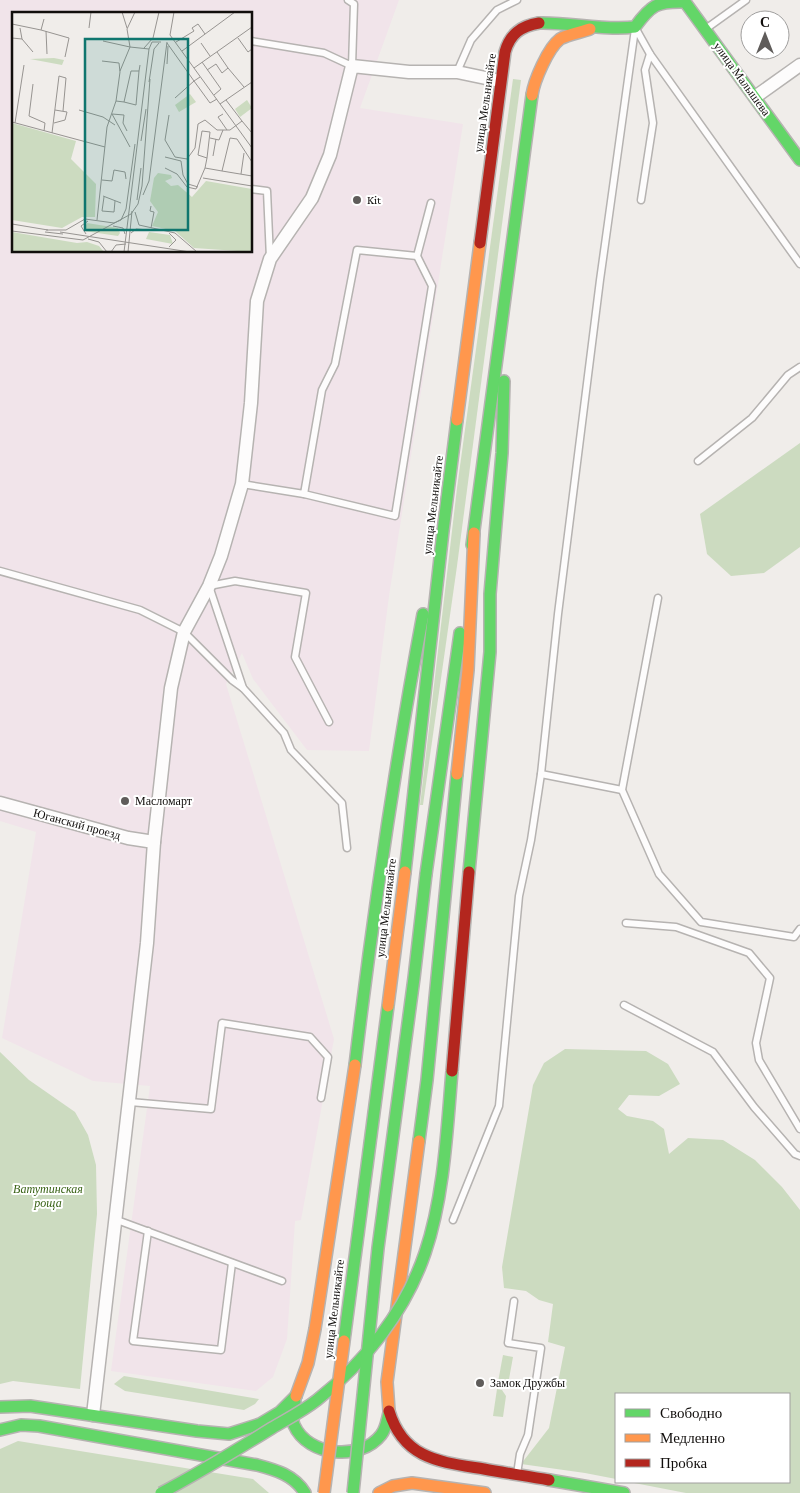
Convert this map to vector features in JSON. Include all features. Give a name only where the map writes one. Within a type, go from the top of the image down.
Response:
[{"type":"main road","points":[[353,1493],[378,1248],[426,874],[534,84],[546,58],[560,39],[595,28],[635,28],[649,8],[664,1],[684,1]]},
{"type":"main road","name":"улица Малышева","points":[[684,1],[800,160]]},
{"type":"main road","points":[[553,22],[559,28],[560,39]]},
{"type":"main road","name":"улица Мельникайте","points":[[324,1493],[405,872],[443,531],[500,81],[512,36],[522,28],[534,23],[553,22],[595,28]]},
{"type":"main road","points":[[161,1493],[215,1464],[316,1401],[356,1365],[387,1329],[409,1291],[425,1253],[435,1213],[445,1152],[490,652],[490,594],[502,453],[505,372],[503,318]]},
{"type":"main road","points":[[389,1413],[381,1435],[372,1443],[362,1448],[334,1452],[308,1442],[295,1427],[292,1415],[296,1396],[308,1363],[315,1329],[355,1067],[372,925],[406,706],[429,584],[443,531]]},
{"type":"main road","points":[[474,533],[468,670],[427,1080],[387,1382],[389,1413],[395,1427],[405,1442],[418,1453],[436,1461],[624,1493]]},
{"type":"main road","points":[[0,1407],[30,1406],[197,1432],[229,1434],[260,1424],[280,1412],[296,1396]]},
{"type":"main road","points":[[0,1430],[21,1425],[39,1426],[277,1470],[293,1478],[305,1493]]},
{"type":"main road","points":[[379,1493],[393,1486],[412,1483],[485,1493]]},
{"type":"street","points":[[755,98],[800,65]]},
{"type":"street","points":[[94,1415],[147,942],[154,842],[171,688],[184,632],[209,586],[221,556],[242,484],[251,403],[258,301],[270,259],[312,198],[330,155],[352,66],[409,72],[457,72],[500,81]]},
{"type":"street","name":"Юганский проезд","points":[[0,804],[128,838],[154,842]]},
{"type":"lane","points":[[252,41],[324,53],[352,66],[354,4],[348,0]]},
{"type":"lane","points":[[457,72],[471,40],[497,10],[517,0]]},
{"type":"lane","points":[[706,29],[746,0]]},
{"type":"lane","points":[[635,28],[650,54],[800,264]]},
{"type":"lane","points":[[453,1220],[498,1106],[519,896],[531,840],[541,774],[558,614],[600,280],[635,28]]},
{"type":"lane","points":[[641,200],[653,123],[645,70],[650,54]]},
{"type":"lane","points":[[252,189],[266,191],[270,259]]},
{"type":"lane","points":[[242,484],[304,494],[395,516],[432,286],[417,256],[431,203]]},
{"type":"lane","points":[[304,494],[322,390],[335,364],[357,250],[417,256]]},
{"type":"lane","points":[[698,461],[752,418],[788,375],[800,367]]},
{"type":"lane","points":[[0,571],[140,610],[184,632],[232,680],[244,688],[284,733],[291,750],[342,803],[347,848]]},
{"type":"lane","points":[[244,688],[209,586],[235,580],[306,593],[295,657],[329,722]]},
{"type":"lane","points":[[658,598],[622,790],[659,874],[701,922],[794,937],[800,929]]},
{"type":"lane","points":[[541,774],[622,790]]},
{"type":"lane","points":[[626,922],[676,927],[749,953],[770,978],[756,1043],[759,1060],[800,1129]]},
{"type":"lane","points":[[624,1005],[713,1052],[754,1107],[795,1154],[800,1156]]},
{"type":"lane","points":[[130,1102],[211,1109],[222,1023],[310,1037],[328,1057],[321,1098]]},
{"type":"lane","points":[[117,1220],[282,1281]]},
{"type":"lane","points":[[148,1232],[133,1342],[221,1350],[232,1262]]},
{"type":"lane","points":[[514,1301],[508,1343],[541,1348],[528,1435],[520,1454],[517,1475]]},
{"type":"shaded area","points":[[0,0],[399,0],[360,108],[463,124],[389,596],[369,751],[307,750],[253,679],[242,653],[226,684],[334,1039],[301,1220],[295,1221],[287,1339],[273,1377],[256,1391],[111,1371],[150,1086],[93,1081],[2,1038],[36,832],[0,821]]},
{"type":"green space","points":[[513,79],[521,80],[457,566],[423,805],[420,805],[457,488]]},
{"type":"green space","points":[[800,443],[800,547],[764,573],[731,576],[707,554],[700,514]]},
{"type":"green space","points":[[565,1049],[646,1051],[668,1064],[680,1084],[659,1096],[629,1095],[618,1109],[627,1116],[653,1121],[664,1129],[669,1154],[688,1138],[723,1140],[755,1160],[782,1187],[800,1210],[800,1493],[686,1493],[634,1483],[790,1483],[790,1393],[615,1393],[615,1479],[521,1464],[549,1428],[565,1347],[548,1342],[553,1304],[539,1300],[526,1291],[504,1288],[502,1267],[533,1085],[544,1063]]},
{"type":"green space","name":"Ватутинская роща","points":[[0,1052],[29,1080],[75,1112],[88,1135],[96,1165],[97,1214],[80,1389],[13,1381],[0,1384]]},
{"type":"green space","points":[[503,1355],[513,1357],[509,1379],[498,1382]]},
{"type":"green space","points":[[124,1376],[259,1399],[255,1404],[244,1410],[125,1391],[114,1384]]},
{"type":"green space","points":[[497,1389],[502,1390],[506,1396],[503,1417],[493,1416]]},
{"type":"green space","points":[[18,1441],[253,1479],[269,1493],[0,1493],[0,1449]]},
{"type":"traffic: fast","points":[[539,23],[611,28],[635,27],[650,9],[668,2],[685,2],[800,160]]},
{"type":"traffic: fast","points":[[472,545],[532,95]]},
{"type":"traffic: fast","points":[[469,872],[490,652],[490,594],[502,453],[504,381]]},
{"type":"traffic: fast","points":[[405,872],[457,420]]},
{"type":"traffic: fast","points":[[355,1065],[385,839],[423,614]]},
{"type":"traffic: fast","points":[[426,874],[460,633]]},
{"type":"traffic: fast","points":[[419,1141],[427,1080],[457,774]]},
{"type":"traffic: fast","points":[[353,1493],[378,1248],[426,874]]},
{"type":"traffic: fast","points":[[344,1341],[388,1006]]},
{"type":"traffic: fast","points":[[161,1493],[217,1462],[317,1400],[351,1369],[382,1334],[417,1275],[431,1232],[441,1186],[452,1071]]},
{"type":"traffic: fast","points":[[0,1407],[30,1406],[229,1434],[260,1424],[280,1412],[296,1396]]},
{"type":"traffic: fast","points":[[295,1402],[293,1422],[301,1436],[311,1444],[335,1452],[361,1449],[372,1443],[383,1433],[389,1413]]},
{"type":"traffic: fast","points":[[0,1430],[21,1425],[39,1426],[257,1465],[278,1471],[296,1482],[305,1493]]},
{"type":"traffic: fast","points":[[549,1480],[624,1493]]},
{"type":"traffic: slow","points":[[532,95],[542,65],[555,43],[560,39],[590,29]]},
{"type":"traffic: slow","points":[[457,420],[480,243]]},
{"type":"traffic: slow","points":[[457,774],[468,670],[474,533]]},
{"type":"traffic: slow","points":[[388,1006],[405,872]]},
{"type":"traffic: slow","points":[[296,1396],[308,1363],[315,1329],[355,1065]]},
{"type":"traffic: slow","points":[[389,1411],[387,1382],[419,1141]]},
{"type":"traffic: slow","points":[[324,1493],[344,1341]]},
{"type":"traffic: slow","points":[[379,1493],[393,1486],[412,1483],[485,1493]]},
{"type":"traffic: jam","points":[[480,243],[505,52],[510,40],[517,32],[527,26],[539,23]]},
{"type":"traffic: jam","points":[[452,1071],[469,872]]},
{"type":"traffic: jam","points":[[389,1411],[404,1440],[426,1456],[453,1464],[549,1480]]},
{"type":"place","name":"Kit","points":[[357,200]]},
{"type":"place","name":"Масломарт","points":[[125,801]]},
{"type":"place","name":"Замок Дружбы","points":[[480,1383]]}]
